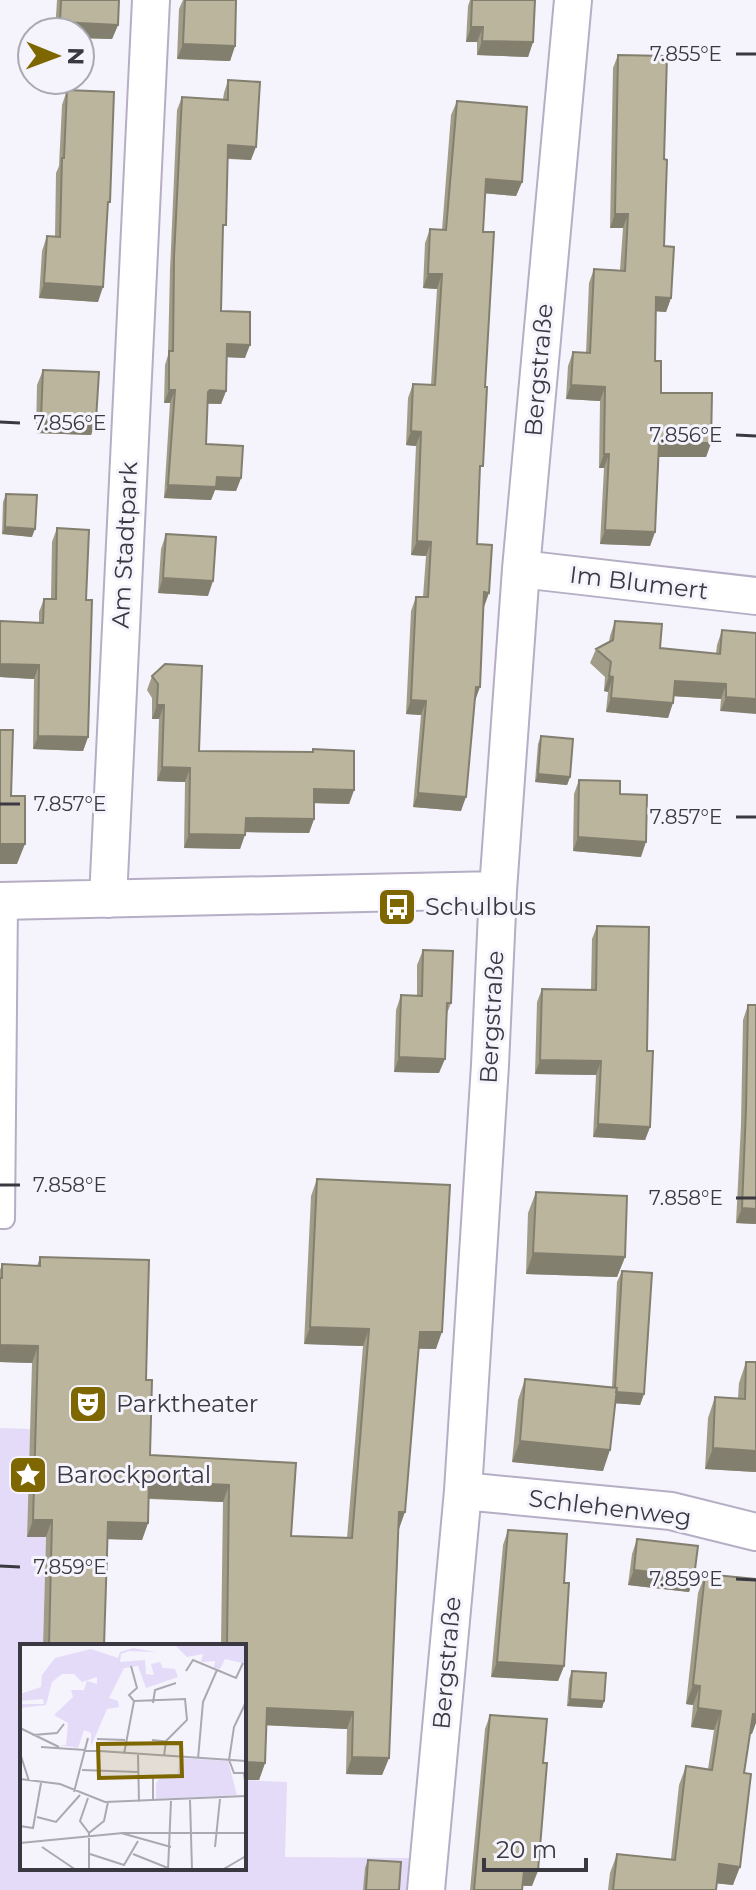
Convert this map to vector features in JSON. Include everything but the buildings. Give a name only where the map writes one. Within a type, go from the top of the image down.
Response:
[{"type":"street","name":"Am Stadtpark","points":[[108,899],[151,0]]},
{"type":"street","name":"Bergstraße","points":[[426,1890],[463,1491],[498,890],[521,569],[573,0]]},
{"type":"street","name":"Im Blumert","points":[[521,569],[756,596]]},
{"type":"street","points":[[4,901],[498,890]]},
{"type":"street","name":"Schlehenweg","points":[[463,1491],[671,1511],[756,1532]]},
{"type":"lane","points":[[0,1219],[5,1219],[7,1000],[4,901]]},
{"type":"shaded area","points":[[0,1428],[30,1429],[27,1537],[46,1537],[43,1644],[20,1644],[20,1870],[246,1870],[246,1780],[287,1782],[285,1857],[409,1858],[406,1890],[0,1890]]},
{"type":"place","name":"Schulbus","points":[[397,907]]},
{"type":"place","name":"Parktheater","points":[[88,1404]]},
{"type":"place","name":"Barockportal","points":[[28,1475]]}]
